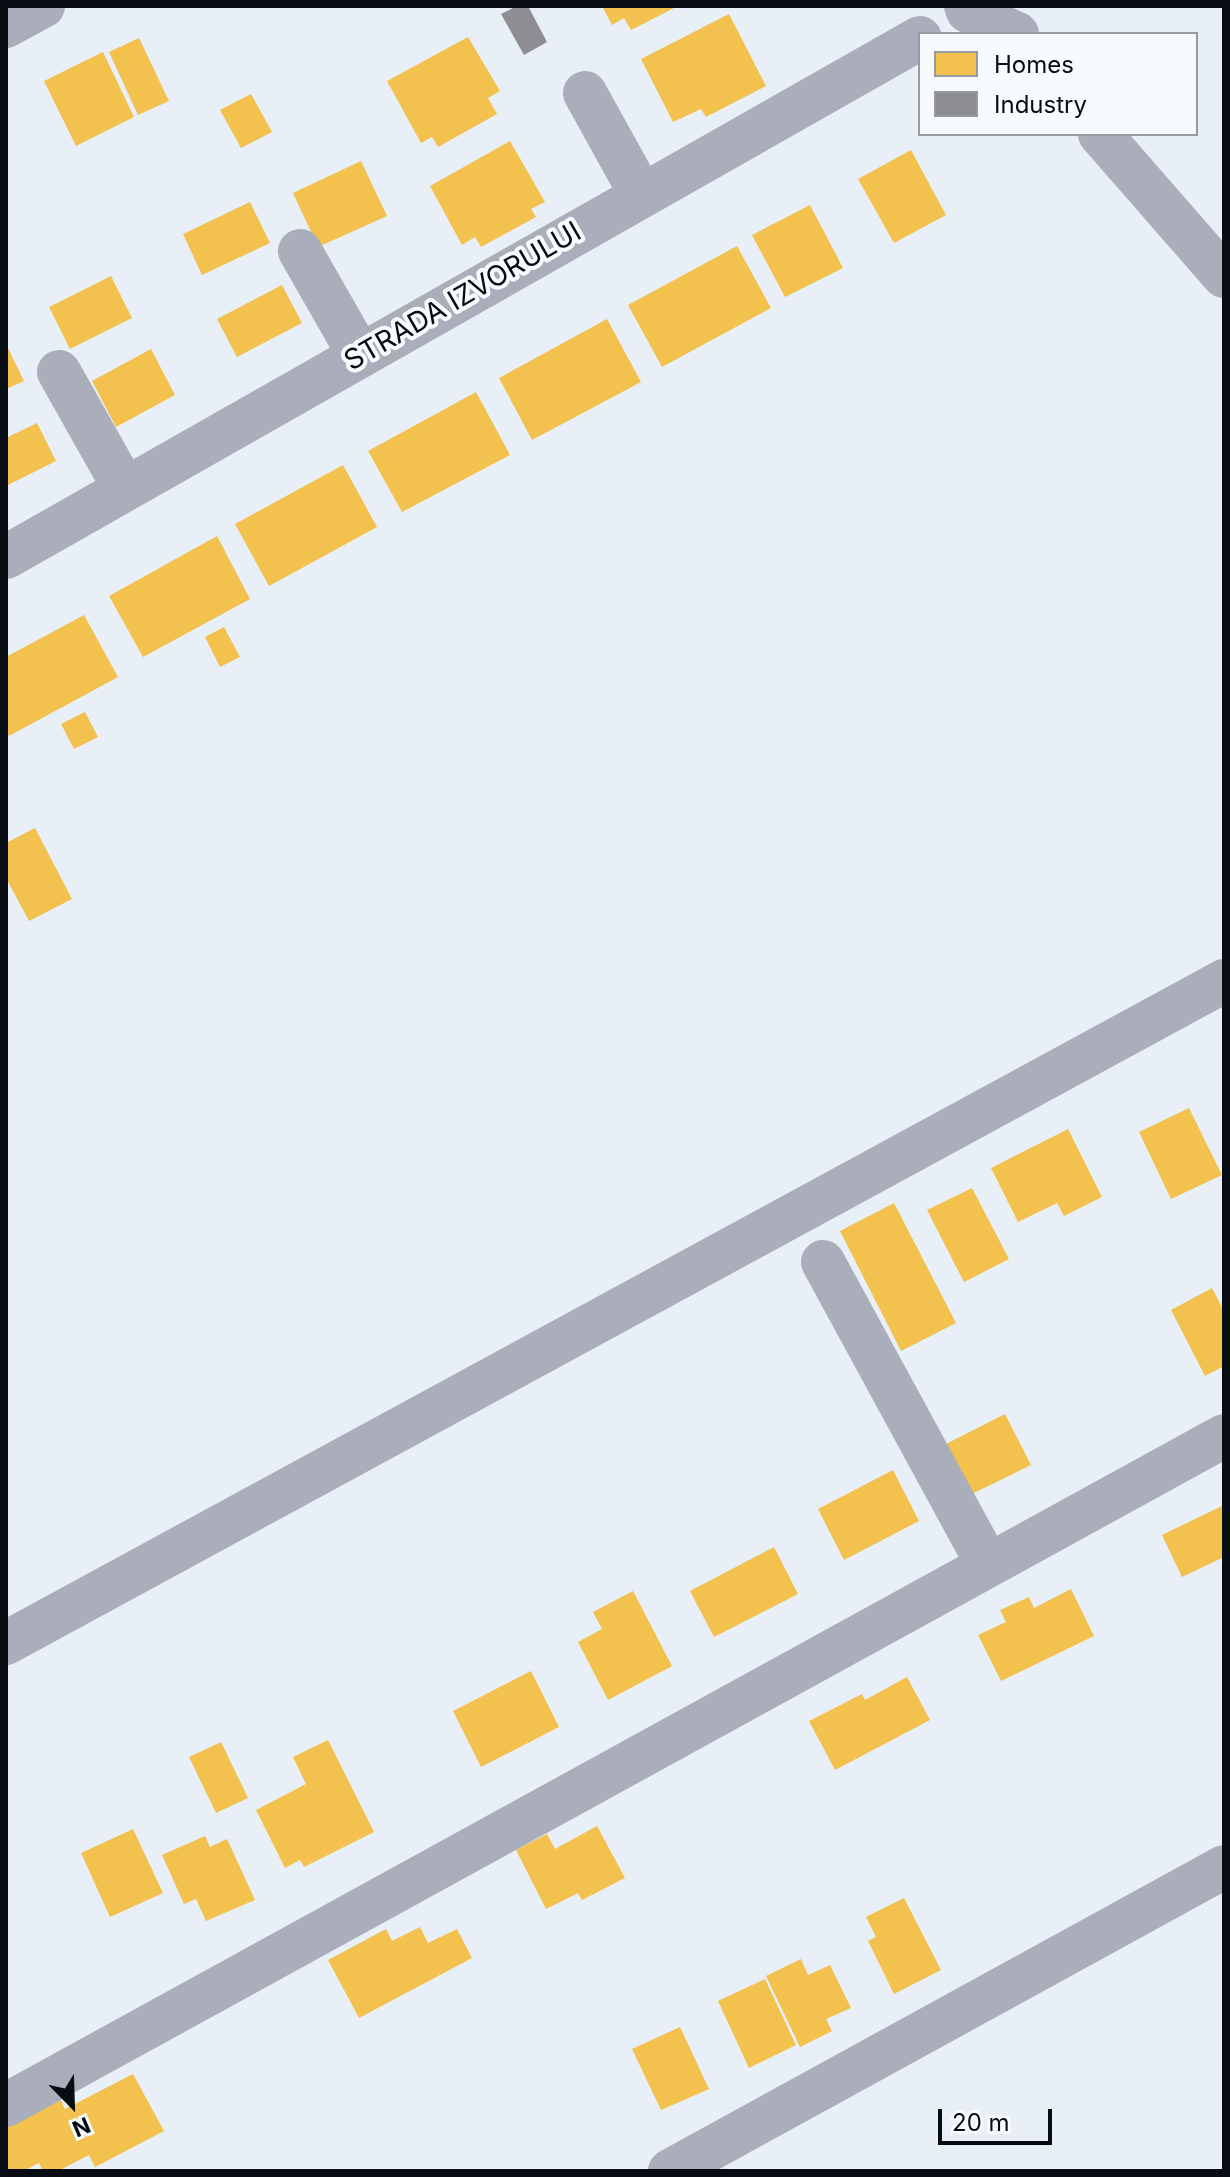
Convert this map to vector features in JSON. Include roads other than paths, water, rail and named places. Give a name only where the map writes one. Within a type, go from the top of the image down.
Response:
[{"type":"street","points":[[6,26],[43,6]]},
{"type":"street","points":[[930,32],[967,8],[1013,32]]},
{"type":"street","name":"STRADA IZVORULUI","points":[[6,557],[918,39]]},
{"type":"street","points":[[585,93],[642,196]]},
{"type":"street","points":[[1102,136],[1224,276]]},
{"type":"street","points":[[300,251],[360,356]]},
{"type":"street","points":[[59,372],[125,489]]},
{"type":"street","points":[[6,1643],[1224,981]]},
{"type":"street","points":[[823,1262],[988,1565]]},
{"type":"street","points":[[6,2105],[1224,1436]]},
{"type":"street","points":[[670,2171],[1224,1867]]}]
